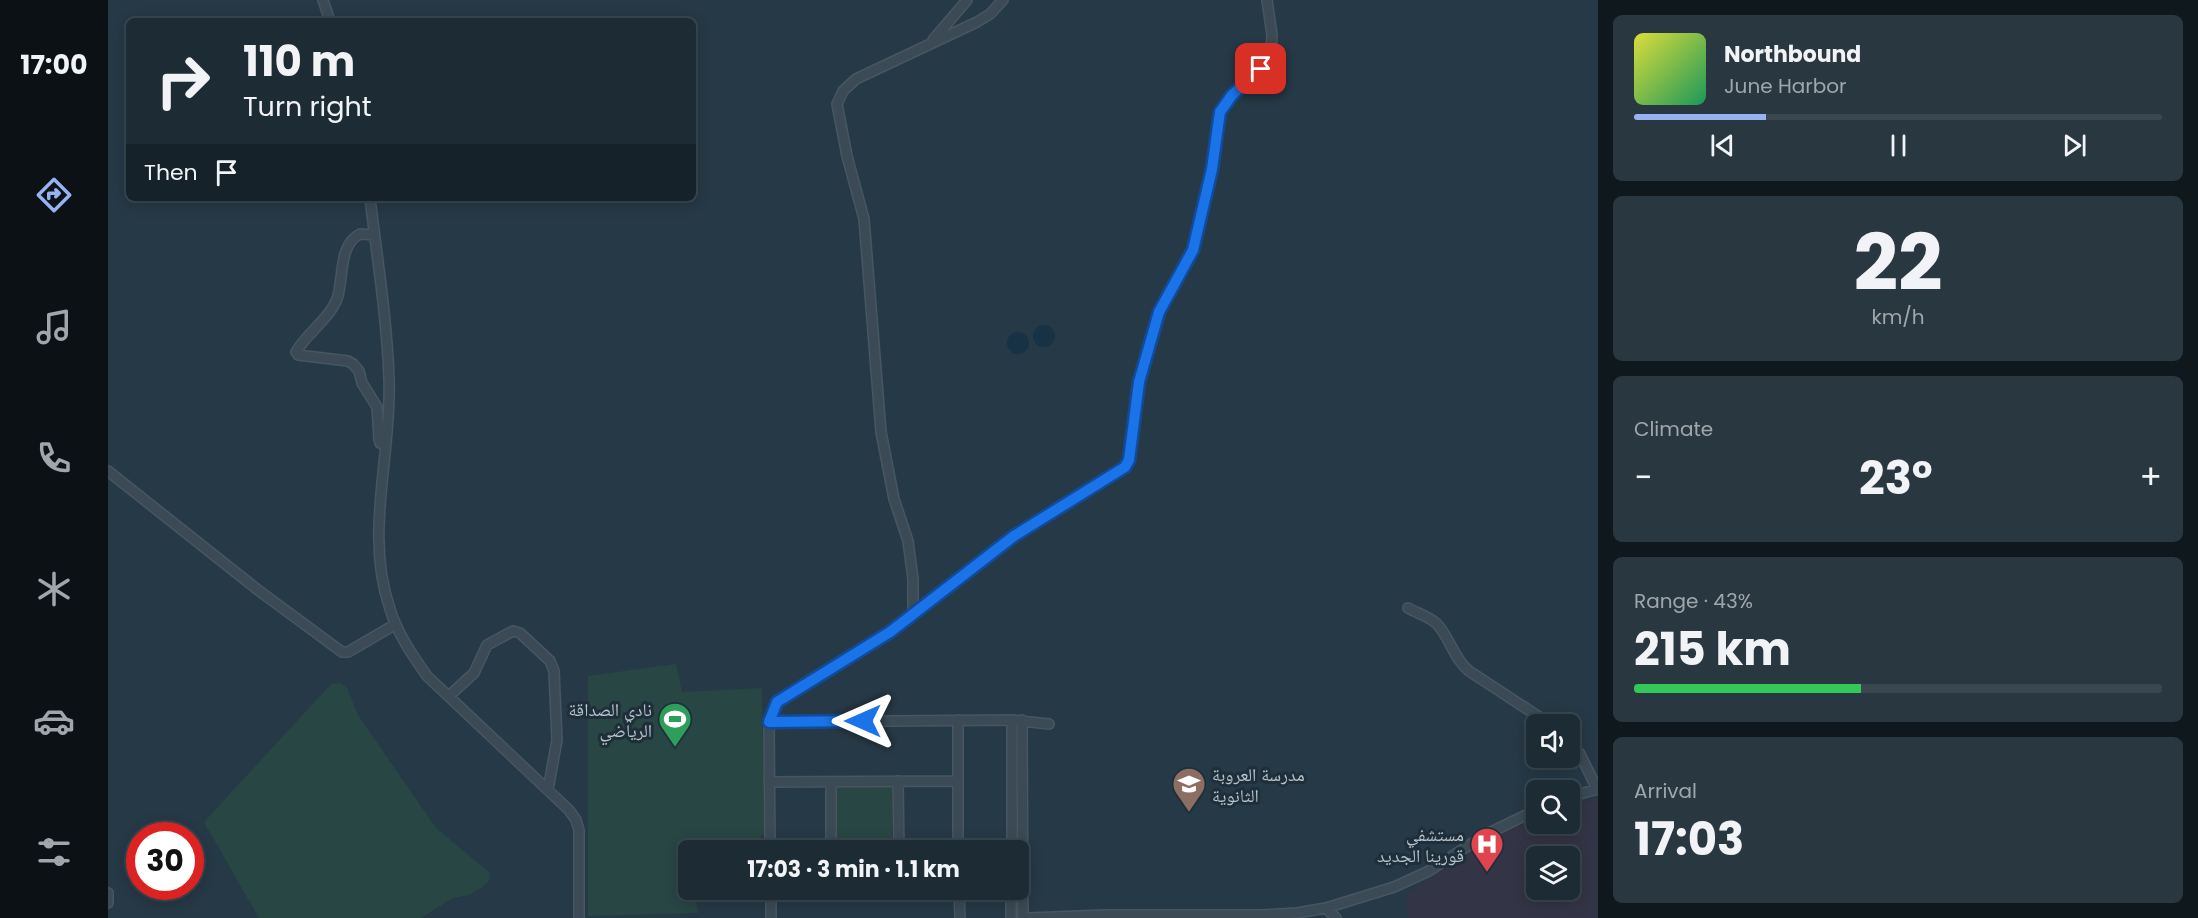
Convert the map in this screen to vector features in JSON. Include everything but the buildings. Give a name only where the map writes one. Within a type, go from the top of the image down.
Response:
[{"type":"street","points":[[323,0],[329,18]]},
{"type":"street","points":[[932,42],[967,0]]},
{"type":"street","points":[[913,614],[913,579],[908,541],[894,499],[880,432],[864,219],[847,156],[837,104],[843,91],[856,79],[977,22],[990,14],[1003,0]]},
{"type":"street","points":[[770,840],[769,722],[777,702],[890,632],[1014,536],[1119,473],[1127,464],[1139,382],[1159,312],[1193,250],[1212,169],[1220,112],[1232,95],[1261,69],[1271,52],[1272,34],[1267,0]]},
{"type":"street","points":[[370,201],[389,381],[380,508],[380,557],[383,585],[390,611],[427,676],[569,810],[576,820],[579,830],[579,918]]},
{"type":"street","points":[[374,235],[360,234],[351,240],[344,260],[337,298],[296,352],[305,357],[341,360],[352,364],[375,402],[380,443],[386,444]]},
{"type":"street","points":[[108,471],[258,590],[342,652],[348,652],[396,624]]},
{"type":"street","points":[[1408,608],[1437,624],[1463,666],[1535,714]]},
{"type":"street","points":[[449,696],[474,673],[487,645],[513,631],[520,633],[550,661],[554,671],[557,740],[548,790]]},
{"type":"street","points":[[958,720],[958,840]]},
{"type":"street","points":[[769,722],[1017,720],[1049,724]]},
{"type":"street","points":[[1012,840],[1017,720]]},
{"type":"street","points":[[1017,720],[1023,918]]},
{"type":"street","points":[[1580,754],[1598,789],[1580,794]]},
{"type":"street","points":[[898,781],[899,840]]},
{"type":"street","points":[[769,782],[958,781]]},
{"type":"street","points":[[831,782],[831,840]]},
{"type":"street","points":[[1029,918],[1263,917],[1326,908],[1394,887],[1429,871],[1485,835],[1526,815]]},
{"type":"street","points":[[108,893],[108,903]]},
{"type":"street","points":[[771,900],[771,918]]},
{"type":"street","points":[[959,900],[960,918]]},
{"type":"street","points":[[1011,900],[1011,918]]},
{"type":"street","points":[[1326,908],[1336,918]]},
{"type":"shaded area","points":[[1044,325],[1052,328],[1055,336],[1052,344],[1044,347],[1036,344],[1033,336],[1036,328]]},
{"type":"shaded area","points":[[1018,332],[1026,335],[1029,343],[1026,351],[1018,354],[1010,351],[1007,343],[1010,335]]},
{"type":"shaded area","name":"مستشفي قورينا الجديد","points":[[1598,800],[1598,918],[1408,918],[1406,895],[1484,840],[1526,819],[1526,834],[1580,834],[1580,802]]},
{"type":"green space","name":"نادي الصداقة الرياضي","points":[[676,664],[682,692],[762,688],[764,834],[757,840],[678,840],[678,900],[696,900],[698,913],[588,916],[588,676]]},
{"type":"green space","points":[[340,683],[347,688],[358,715],[436,828],[490,873],[489,881],[481,888],[469,895],[453,898],[421,918],[259,918],[204,822],[331,684]]},
{"type":"green space","points":[[892,785],[892,840],[834,840],[833,786]]},
{"type":"place","name":"نادي الصداقة الرياضي","points":[[675,748]]},
{"type":"place","name":"مدرسة العروبة الثانوية","points":[[1189,813]]},
{"type":"place","name":"مستشفي قورينا الجديد","points":[[1487,873]]},
{"type":"route","points":[[863,721],[769,722],[777,702],[890,632],[1014,536],[1119,473],[1125,467],[1129,460],[1139,382],[1156,321],[1193,250],[1212,169],[1220,112],[1226,101],[1261,69]]}]
